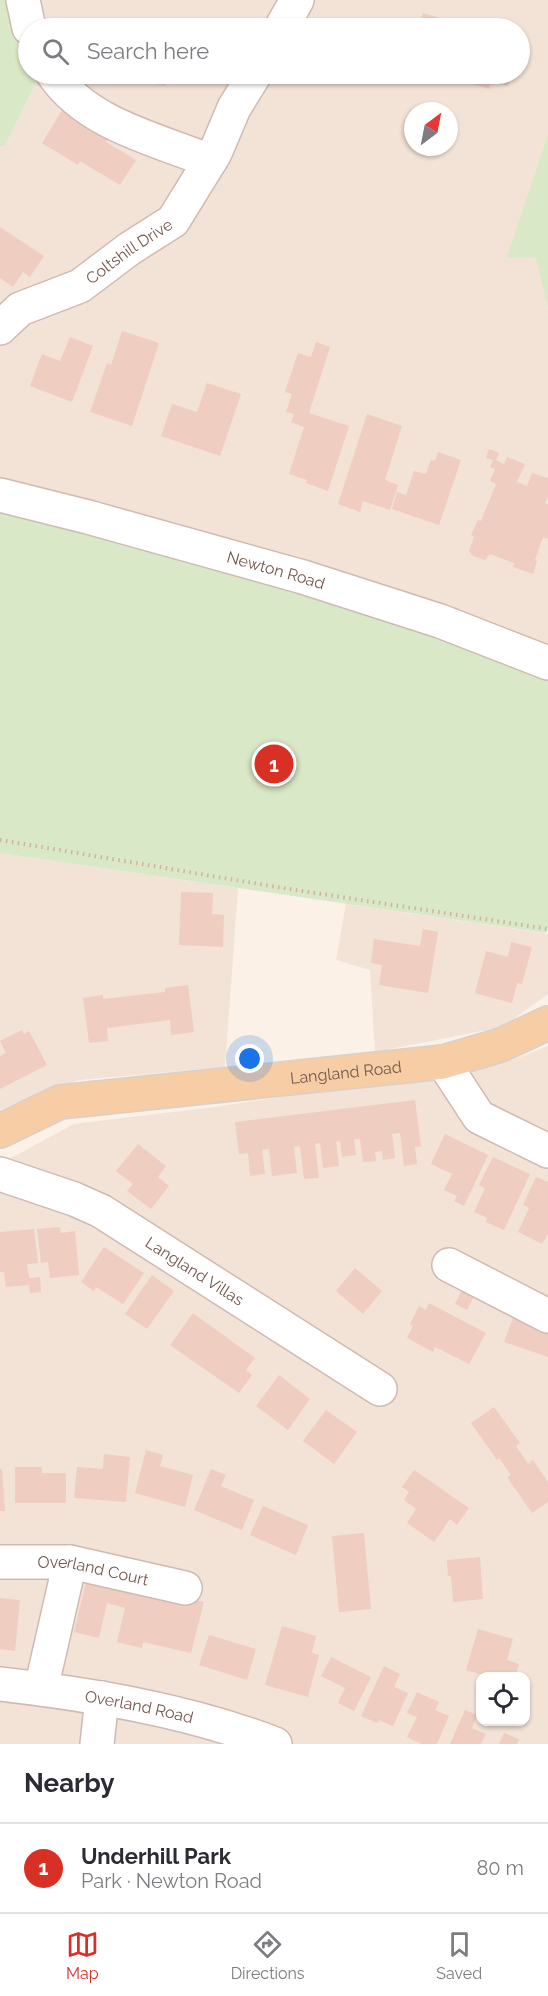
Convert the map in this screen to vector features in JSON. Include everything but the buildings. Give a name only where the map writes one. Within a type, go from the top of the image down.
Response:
[{"type":"main road","name":"Langland Road","points":[[0,1131],[60,1102],[443,1062],[501,1045],[548,1023]]},
{"type":"street","points":[[23,0],[26,18]]},
{"type":"street","points":[[287,18],[297,0]]},
{"type":"street","points":[[60,84],[82,106],[105,120],[210,161]]},
{"type":"street","name":"Coltshill Drive","points":[[0,328],[20,309],[80,286],[129,249],[173,221],[215,153],[234,108],[249,84]]},
{"type":"street","name":"Newton Road","points":[[0,495],[88,517],[312,580],[440,621],[548,663]]},
{"type":"street","points":[[443,1062],[479,1117],[548,1151]]},
{"type":"street","name":"Langland Villas","points":[[0,1174],[63,1195],[101,1211],[380,1389]]},
{"type":"street","points":[[448,1265],[548,1316]]},
{"type":"street","name":"Overland Court","points":[[0,1562],[70,1562],[185,1588]]},
{"type":"street","points":[[41,1689],[70,1562]]},
{"type":"street","name":"Overland Road","points":[[0,1684],[156,1708],[242,1731],[274,1744]]},
{"type":"street","points":[[97,1744],[102,1698]]},
{"type":"path","points":[[0,840],[283,888],[548,929]]},
{"type":"shaded area","points":[[15,0],[548,0],[548,651],[0,487],[0,146],[5,146],[35,84],[530,84],[530,18],[18,18]]},
{"type":"shaded area","points":[[0,853],[238,888],[225,1067],[79,1080],[0,1110]]},
{"type":"shaded area","points":[[346,904],[548,934],[548,994],[502,1027],[375,1052],[370,970],[336,960]]},
{"type":"shaded area","points":[[548,1046],[548,1744],[0,1744],[0,1164],[74,1124],[214,1107],[505,1063]]},
{"type":"green space","points":[[0,0],[15,0],[18,18],[18,84],[35,84],[5,146],[0,146]]},
{"type":"green space","points":[[548,135],[548,307],[536,258],[507,257]]},
{"type":"green space","points":[[0,505],[249,569],[548,676],[548,931],[545,933],[0,853]]},
{"type":"place","name":"Underhill Park","points":[[274,764]]}]
